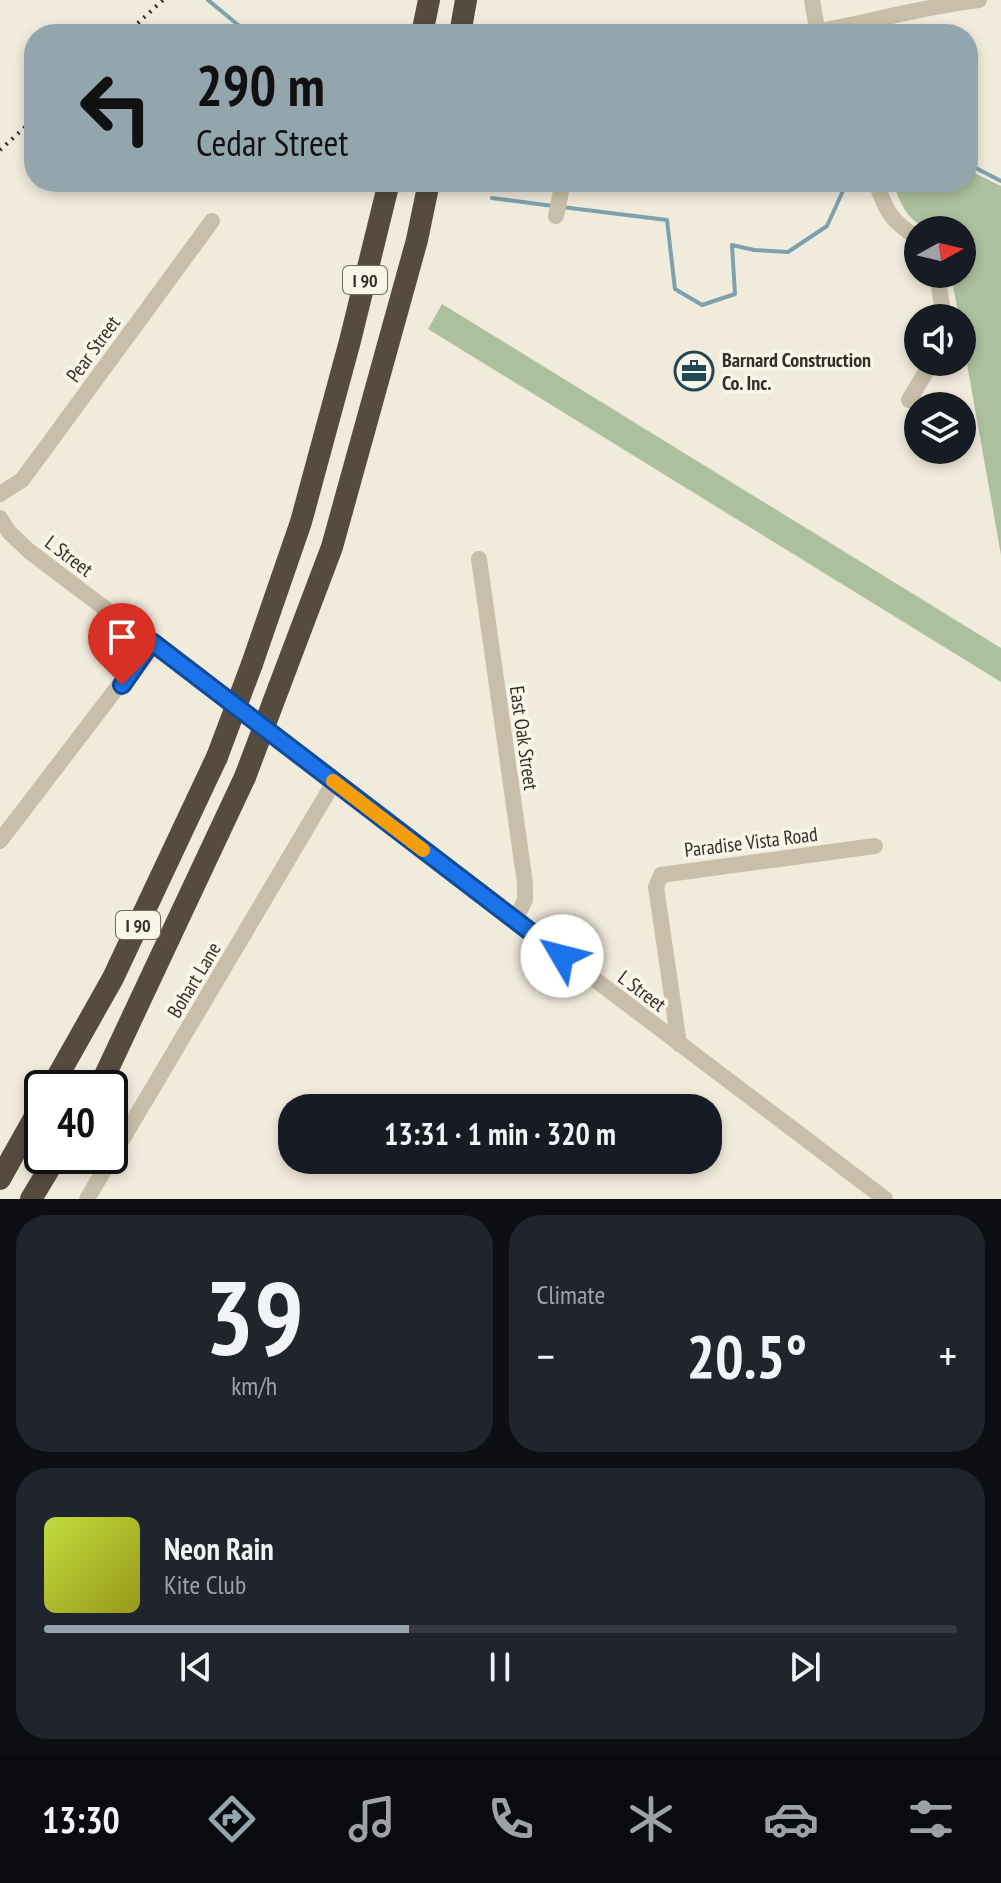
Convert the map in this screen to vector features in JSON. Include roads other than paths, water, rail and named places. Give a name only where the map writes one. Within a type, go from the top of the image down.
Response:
[{"type":"highway","points":[[424,24],[429,0]]},
{"type":"highway","points":[[462,24],[466,0]]},
{"type":"highway","name":"I 90","points":[[61,1070],[113,978],[217,757],[252,664],[301,522],[387,192]]},
{"type":"highway","name":"I 90","points":[[107,1070],[245,777],[332,547],[386,359],[427,192]]},
{"type":"highway","points":[[0,1179],[24,1136]]},
{"type":"highway","points":[[31,1199],[46,1174]]},
{"type":"street","points":[[812,0],[812,24]]},
{"type":"street","points":[[850,24],[910,10],[979,0]]},
{"type":"street","points":[[556,216],[560,192]]},
{"type":"street","points":[[880,192],[889,215],[904,230]]},
{"type":"street","name":"Pear Street","points":[[0,494],[22,480],[212,221]]},
{"type":"street","name":"L Street","points":[[0,518],[9,532],[29,551],[885,1199]]},
{"type":"street","name":"East Oak Street","points":[[479,559],[525,883],[525,900],[515,920]]},
{"type":"street","points":[[0,841],[152,642]]},
{"type":"street","name":"Bohart Lane","points":[[87,1199],[334,782]]},
{"type":"street","name":"Paradise Vista Road","points":[[679,1044],[656,887],[661,875],[875,846]]},
{"type":"waterway","points":[[208,0],[237,24]]},
{"type":"waterway","points":[[978,169],[1001,181]]},
{"type":"waterway","points":[[562,207],[667,220],[675,289],[702,305],[735,294],[732,245],[788,252],[827,226],[842,192]]},
{"type":"waterway","points":[[492,198],[553,206]]},
{"type":"railway","points":[[137,24],[163,0]]},
{"type":"railway","points":[[0,150],[24,128]]},
{"type":"place","name":"Barnard Construction Co. Inc.","points":[[694,371]]}]
